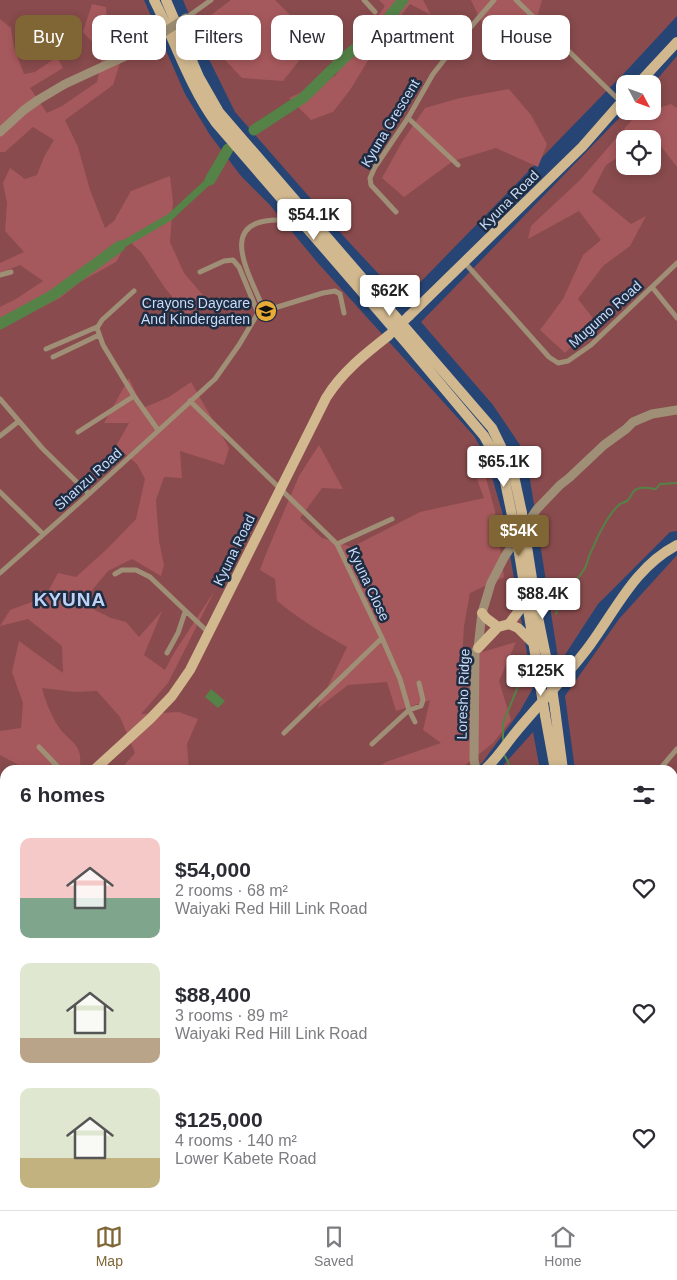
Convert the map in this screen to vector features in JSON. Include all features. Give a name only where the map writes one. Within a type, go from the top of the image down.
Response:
[{"type":"main road","points":[[154,0],[195,90],[216,123],[484,436],[498,461],[504,477],[519,553],[554,765]]},
{"type":"main road","points":[[166,0],[199,77],[219,112],[492,428],[513,471],[522,513],[538,617],[551,681],[562,765]]},
{"type":"main road","points":[[646,75],[677,42]]},
{"type":"main road","name":"Kyuna Road","points":[[100,765],[172,696],[190,670],[332,388],[357,361],[388,336],[465,263],[582,147],[616,108]]},
{"type":"main road","points":[[488,765],[577,662],[618,602],[642,571],[661,554],[677,545]]},
{"type":"main road","points":[[478,648],[498,627],[509,624],[527,600]]},
{"type":"main road","points":[[482,613],[498,627]]},
{"type":"main road","points":[[509,624],[518,628],[534,643]]},
{"type":"street","points":[[190,15],[211,0]]},
{"type":"street","points":[[364,0],[375,12]]},
{"type":"street","name":"Kyuna Crescent","points":[[396,212],[371,185],[370,178],[379,159],[408,118],[433,74],[494,0]]},
{"type":"street","points":[[516,0],[616,93]]},
{"type":"street","points":[[0,132],[38,100],[65,84],[130,54],[176,24]]},
{"type":"street","points":[[408,118],[458,165]]},
{"type":"street","points":[[261,311],[242,255],[241,242],[244,230],[252,224],[260,220],[282,220]]},
{"type":"street","points":[[200,272],[224,261],[233,260],[239,267],[261,311]]},
{"type":"street","name":"Mugumo Road","points":[[465,263],[549,357],[558,363],[568,361],[590,345],[677,263]]},
{"type":"street","points":[[0,275],[11,272]]},
{"type":"street","points":[[652,287],[677,318]]},
{"type":"street","points":[[46,349],[98,327],[106,315],[134,291]]},
{"type":"street","points":[[261,311],[336,291],[340,294],[344,313]]},
{"type":"street","name":"Shanzu Road","points":[[0,573],[215,378],[229,362],[261,311]]},
{"type":"street","points":[[98,327],[99,335],[134,396],[158,430]]},
{"type":"street","points":[[53,357],[99,335]]},
{"type":"street","points":[[78,432],[134,396]]},
{"type":"street","points":[[0,399],[42,448],[89,494]]},
{"type":"street","points":[[190,401],[280,488]]},
{"type":"street","name":"Loresho Ridge","points":[[475,765],[475,652],[478,648],[482,613],[490,583],[505,556],[537,510],[560,485],[604,445],[626,429],[632,422],[652,414],[677,410]]},
{"type":"street","points":[[0,436],[19,420]]},
{"type":"street","name":"Kyuna Close","points":[[280,488],[337,544],[382,638],[284,733]]},
{"type":"street","points":[[0,492],[43,534]]},
{"type":"street","points":[[337,544],[392,519]]},
{"type":"street","points":[[115,574],[122,570],[136,570],[150,577],[209,634]]},
{"type":"street","points":[[167,652],[178,633],[185,612]]},
{"type":"street","points":[[382,638],[400,679],[409,710],[415,722]]},
{"type":"street","points":[[372,744],[409,710],[421,706],[423,700],[419,683]]},
{"type":"street","points":[[40,747],[56,765]]},
{"type":"street","points":[[663,765],[677,749]]},
{"type":"shaded area","points":[[0,0],[144,0],[151,15],[92,15],[92,60],[166,60],[166,50],[185,94],[210,135],[241,176],[269,204],[317,262],[474,436],[486,457],[503,515],[533,688],[520,711],[482,763],[479,765],[0,765]]},
{"type":"shaded area","points":[[183,0],[677,0],[677,16],[622,75],[616,75],[616,81],[403,300],[347,240],[235,112],[209,60],[261,60],[261,15],[189,15]]},
{"type":"shaded area","points":[[231,0],[275,0],[290,15],[271,15],[271,60],[300,60],[283,81],[242,78],[225,60],[261,60],[261,15],[211,15]]},
{"type":"shaded area","points":[[379,0],[423,0],[431,15],[410,4],[401,15],[379,15],[385,6]]},
{"type":"shaded area","points":[[471,0],[542,0],[538,15],[482,15],[482,23]]},
{"type":"shaded area","points":[[92,4],[106,7],[107,15],[92,15],[92,42],[83,32]]},
{"type":"shaded area","points":[[0,19],[11,28],[15,60],[19,60],[24,74],[35,72],[53,60],[59,60],[63,68],[30,88],[47,113],[62,106],[97,82],[102,60],[121,60],[113,85],[65,120],[78,147],[90,190],[105,228],[114,221],[131,191],[170,176],[173,202],[170,242],[184,273],[208,301],[187,315],[165,288],[141,252],[128,240],[116,262],[80,282],[60,298],[0,329],[0,307],[43,281],[20,265],[0,273],[0,263],[24,252],[5,231],[7,203],[3,183],[10,168],[25,179],[37,175],[44,157],[54,140],[33,127],[5,152],[0,152]]},
{"type":"shaded area","points":[[353,51],[353,60],[368,60],[350,90],[333,112],[311,120],[289,98],[335,76]]},
{"type":"shaded area","points":[[677,56],[677,531],[670,532],[598,604],[559,664],[526,454],[493,405],[421,322],[617,120],[661,120],[661,75]]},
{"type":"shaded area","points":[[509,89],[531,115],[547,144],[538,167],[496,148],[453,161],[404,197],[382,178],[402,142],[425,108],[460,98]]},
{"type":"shaded area","points":[[671,104],[677,108],[677,167],[661,146],[661,130],[623,130],[632,120],[661,120],[661,107]]},
{"type":"shaded area","points":[[616,138],[616,159],[606,165],[592,192],[631,224],[646,216],[630,246],[603,266],[578,299],[596,322],[565,353],[540,330],[563,299],[583,255],[601,240],[579,211],[528,239],[531,226],[580,180]]},
{"type":"shaded area","points":[[129,378],[143,408],[169,397],[191,382],[229,448],[224,465],[180,451],[182,478],[164,477],[156,500],[159,541],[164,565],[161,576],[132,559],[108,571],[88,595],[95,610],[111,618],[126,622],[139,637],[162,611],[144,655],[165,670],[215,590],[168,683],[141,714],[179,712],[198,719],[187,744],[189,765],[124,765],[135,753],[120,717],[97,691],[76,692],[42,688],[55,722],[78,749],[80,754],[80,765],[19,765],[0,755],[0,731],[21,728],[23,703],[12,672],[19,641],[63,673],[62,646],[28,619],[0,626],[10,610],[45,597],[58,573],[76,577],[136,519],[145,479],[137,464],[116,446],[129,423],[104,423]]},
{"type":"shaded area","points":[[319,445],[343,489],[322,488],[300,518],[322,538],[352,547],[420,512],[484,498],[471,463],[477,446],[495,511],[504,577],[470,593],[464,626],[462,658],[516,642],[499,681],[511,720],[493,743],[465,765],[381,765],[441,743],[423,730],[430,700],[396,711],[387,682],[348,685],[317,709],[347,647],[311,626],[277,601],[275,579],[260,570],[299,476]]},
{"type":"shaded area","points":[[677,555],[677,765],[574,765],[565,696],[619,619]]},
{"type":"shaded area","points":[[211,689],[225,701],[218,708],[205,697]]},
{"type":"shaded area","points":[[533,732],[539,765],[503,765]]},
{"type":"waterway","points":[[254,130],[303,98],[344,58],[382,26],[403,0]]},
{"type":"waterway","points":[[210,180],[228,149]]},
{"type":"waterway","points":[[120,246],[170,217],[210,180]]},
{"type":"waterway","points":[[0,324],[53,295],[120,246]]},
{"type":"waterway","points":[[556,614],[565,596],[585,568],[599,534],[615,509],[627,501],[636,489],[656,489],[660,484],[677,483]]},
{"type":"waterway","points":[[503,740],[503,723],[521,679]]},
{"type":"waterway","points":[[505,756],[510,765]]},
{"type":"place","name":"Crayons Daycare And Kindergarten","points":[[266,311]]},
{"type":"district","name":"KYUNA","points":[[70,599]]}]
